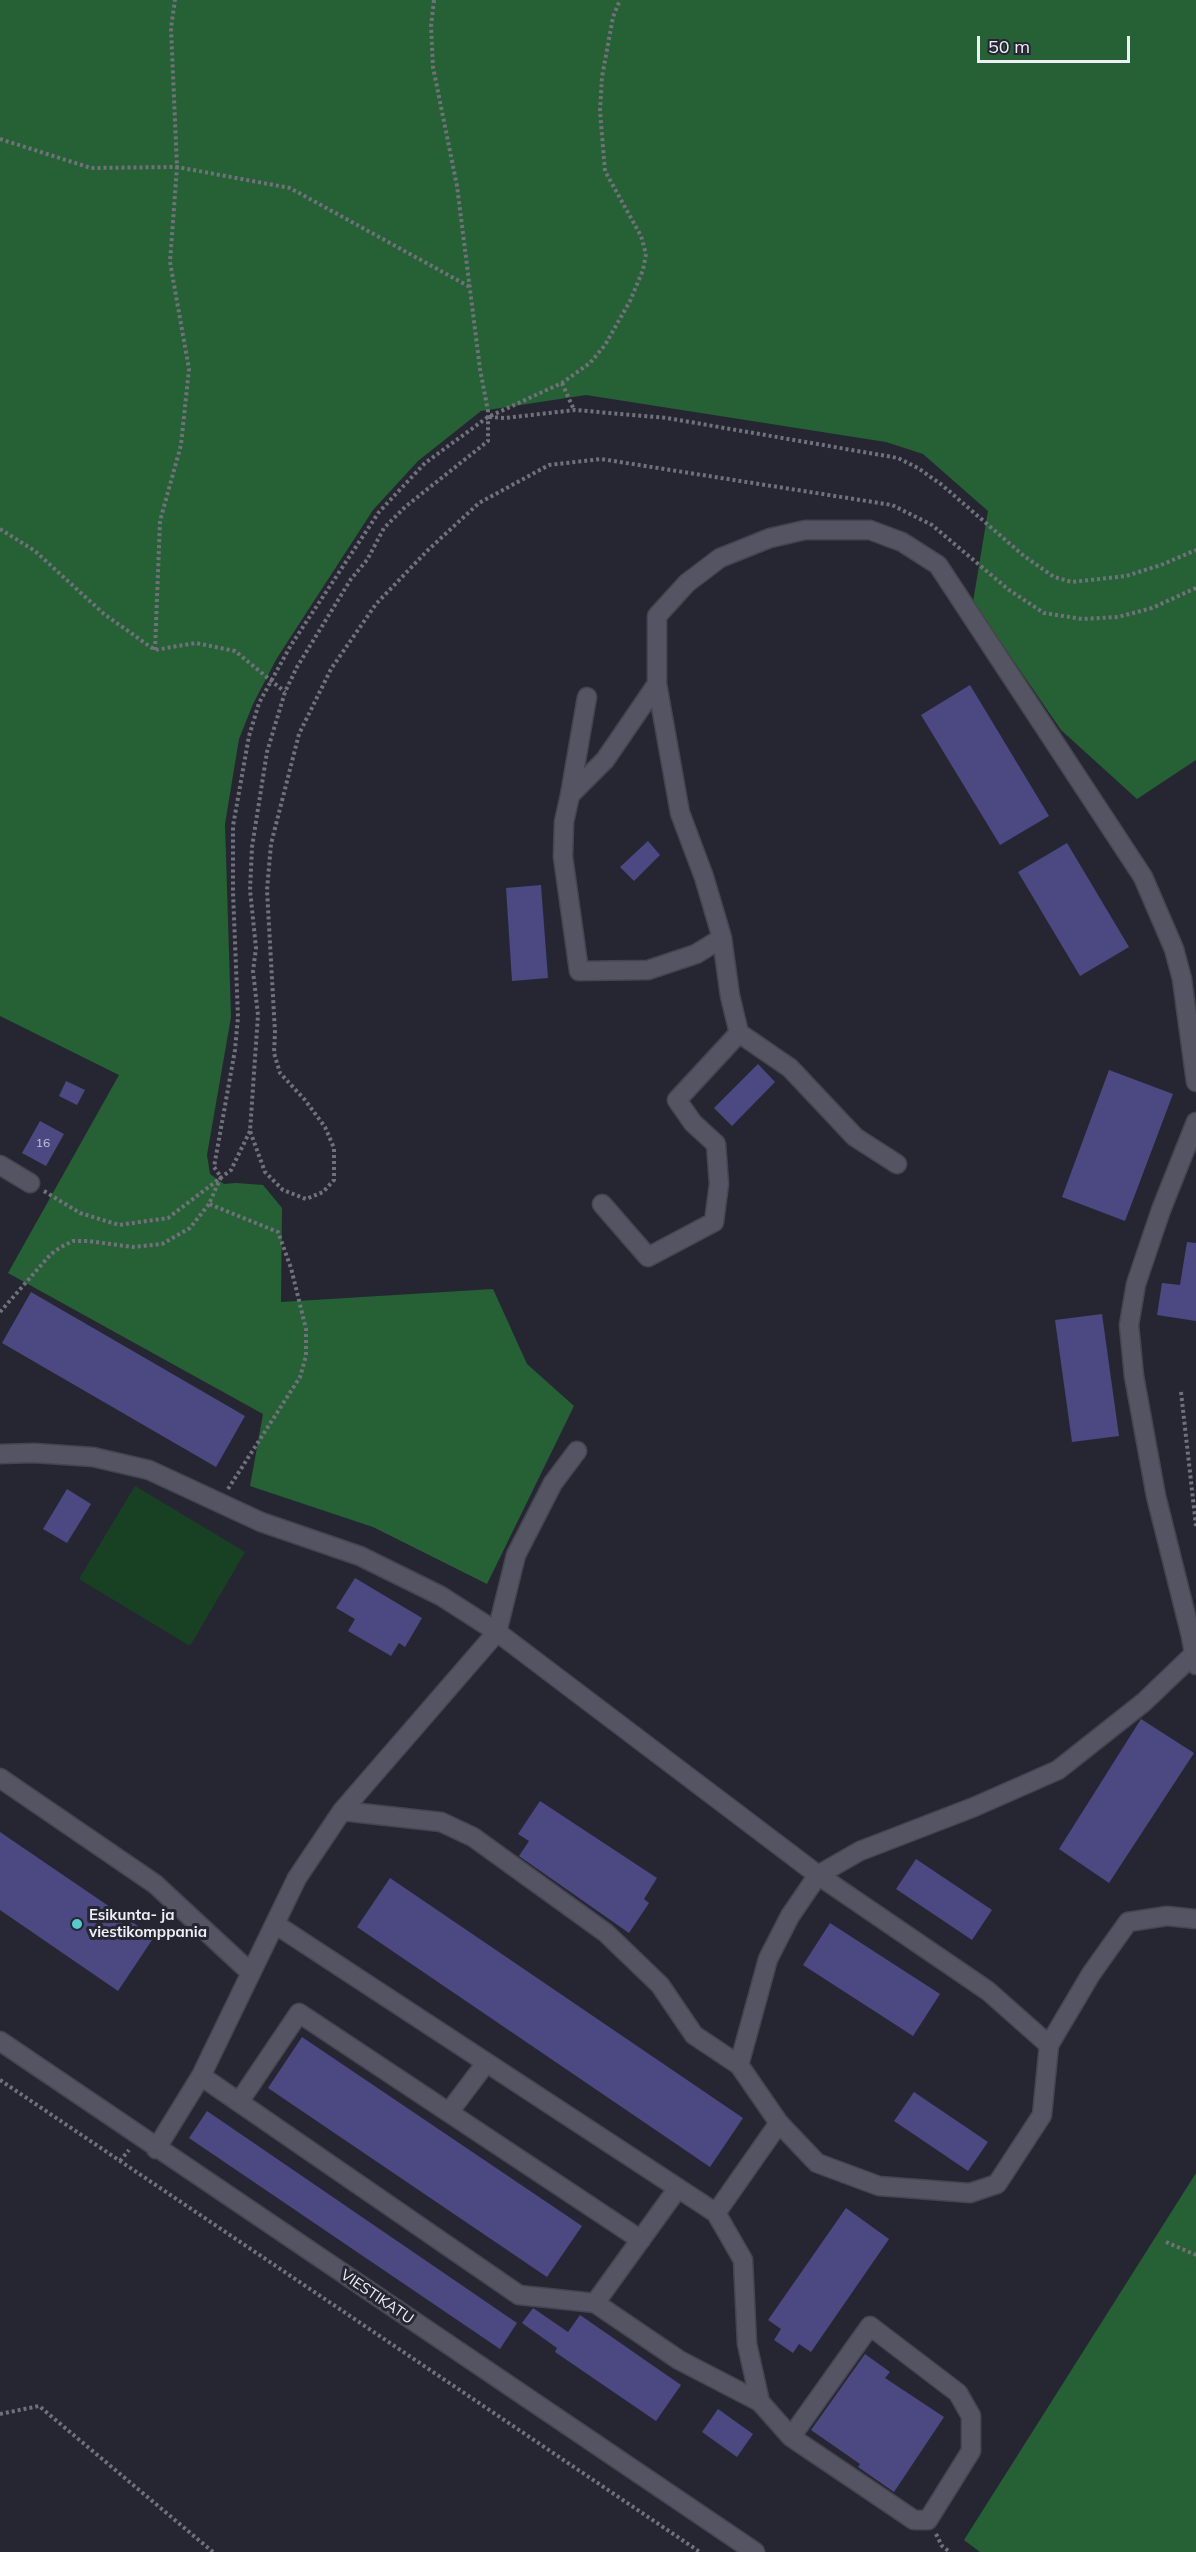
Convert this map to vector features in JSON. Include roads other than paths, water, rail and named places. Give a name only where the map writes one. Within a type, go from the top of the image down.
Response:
[{"type":"street","points":[[897,1164],[855,1137],[790,1068],[739,1033],[730,996],[723,938],[704,877],[680,813],[657,684],[657,616],[687,583],[720,558],[770,538],[805,530],[870,530],[902,542],[938,565],[1143,877],[1174,949],[1182,979],[1196,1082]]},
{"type":"street","points":[[570,795],[605,760],[657,684]]},
{"type":"street","points":[[587,697],[564,822],[563,857],[579,971],[648,970],[696,954],[723,938]]},
{"type":"street","points":[[602,1204],[648,1257],[714,1222],[719,1184],[717,1144],[693,1123],[676,1100],[739,1033]]},
{"type":"street","points":[[739,2065],[768,1959],[790,1916],[818,1875],[860,1851],[974,1807],[1058,1770],[1144,1702],[1194,1652],[1156,1496],[1134,1377],[1129,1325],[1136,1284],[1161,1210],[1196,1122]]},
{"type":"street","points":[[0,1165],[30,1183]]},
{"type":"street","points":[[156,2149],[201,2076],[292,1885],[342,1811],[497,1632],[516,1555],[553,1483],[577,1450]]},
{"type":"street","points":[[0,1454],[34,1453],[122,1462],[168,1477],[261,1522],[322,1541],[401,1574],[441,1596],[497,1632],[818,1875],[988,1991],[1049,2045]]},
{"type":"street","points":[[0,1778],[155,1884],[251,1974]]},
{"type":"street","points":[[342,1811],[441,1822],[473,1837],[606,1933],[660,1985],[694,2035],[739,2065],[779,2123],[817,2163],[879,2186],[970,2193],[997,2184],[1042,2115],[1049,2045],[1091,1974],[1128,1922],[1167,1916],[1196,1918]]},
{"type":"street","points":[[275,1924],[716,2213],[743,2260],[747,2344],[760,2402]]},
{"type":"street","points":[[239,2102],[299,2013],[641,2240]]},
{"type":"street","name":"VIESTIKATU","points":[[0,2041],[156,2149],[755,2552]]},
{"type":"street","points":[[449,2112],[486,2062]]},
{"type":"street","points":[[201,2076],[519,2295],[595,2303],[679,2360],[760,2402],[791,2437],[914,2520],[928,2520],[971,2451],[971,2416],[958,2393],[870,2326],[791,2437]]},
{"type":"street","points":[[716,2213],[779,2123]]},
{"type":"street","points":[[595,2303],[678,2188]]},
{"type":"place","name":"Esikunta- ja viestikomppania","points":[[77,1924]]}]
